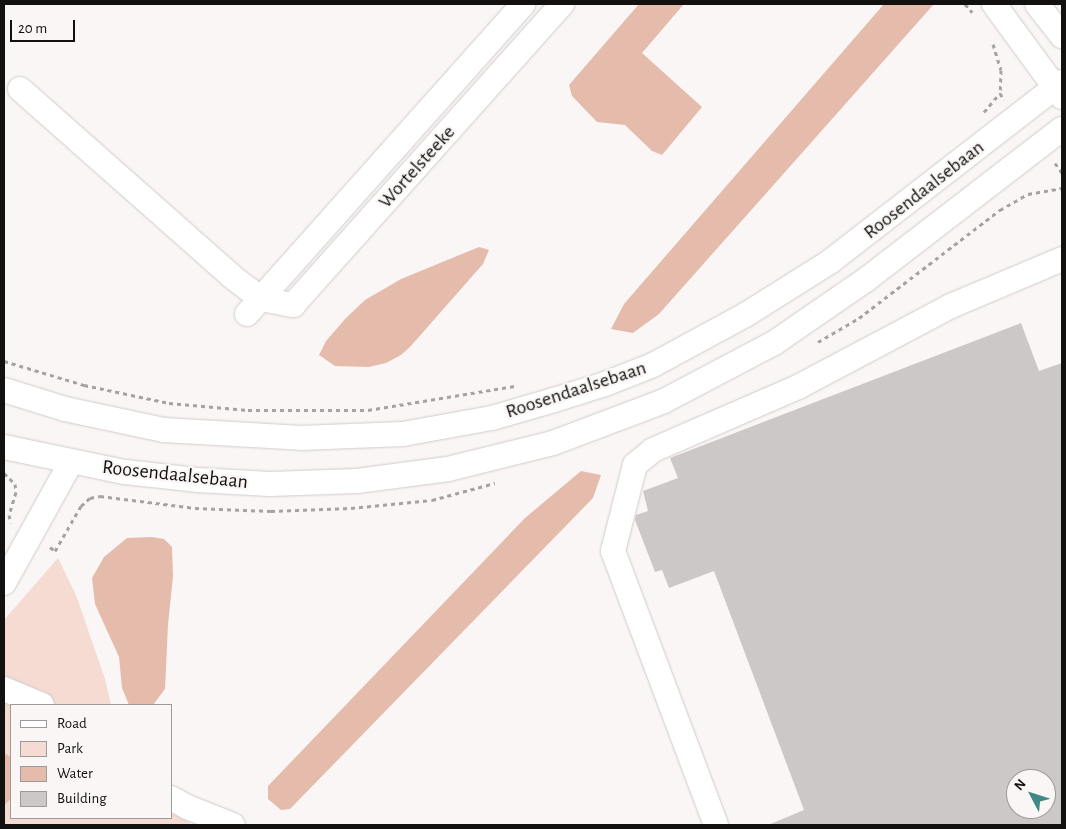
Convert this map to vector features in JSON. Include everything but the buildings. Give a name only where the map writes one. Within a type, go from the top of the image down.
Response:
[{"type":"street","name":"Wortelsteeke","points":[[254,306],[523,4]]},
{"type":"street","name":"Wortelsteeke","points":[[254,306],[293,305],[562,4]]},
{"type":"street","points":[[1037,4],[1062,36]]},
{"type":"street","points":[[984,10],[1060,89]]},
{"type":"street","points":[[20,89],[231,276],[254,306]]},
{"type":"street","name":"Roosendaalsebaan","points":[[4,390],[108,419],[164,430],[213,434],[301,438],[403,434],[492,418],[605,384],[653,365],[747,314],[831,262],[1018,117],[1060,89]]},
{"type":"street","name":"Roosendaalsebaan","points":[[4,447],[125,472],[197,480],[270,484],[357,481],[448,469],[553,443],[664,401],[774,343],[867,279],[1062,129]]},
{"type":"street","points":[[708,821],[613,551],[635,465],[653,450],[798,387],[951,306],[1062,259]]},
{"type":"street","points":[[4,582],[70,462]]},
{"type":"street","points":[[4,688],[40,704]]},
{"type":"street","points":[[172,799],[187,807],[233,825]]},
{"type":"path","points":[[965,4],[984,10]]},
{"type":"path","points":[[992,40],[1001,70],[1000,93],[1018,117]]},
{"type":"path","points":[[982,113],[1000,93]]},
{"type":"path","points":[[1041,146],[1062,173]]},
{"type":"path","points":[[4,361],[84,385],[170,403],[248,410],[368,410],[525,384]]},
{"type":"green space","points":[[58,558],[76,595],[105,679],[111,704],[10,704],[10,819],[172,819],[172,804],[191,825],[4,825],[4,620]]},
{"type":"water","points":[[639,4],[684,4],[642,53],[702,107],[662,155],[652,151],[625,125],[597,122],[572,96],[569,85]]},
{"type":"water","points":[[884,4],[934,4],[659,314],[633,333],[611,329],[624,304]]},
{"type":"water","points":[[479,247],[489,250],[483,264],[401,355],[386,363],[369,367],[335,366],[319,355],[326,341],[365,300],[401,279]]},
{"type":"water","points":[[581,471],[601,475],[593,498],[290,809],[281,810],[268,799],[268,786],[525,518]]},
{"type":"water","points":[[152,537],[164,539],[172,547],[173,576],[168,625],[165,689],[154,704],[129,704],[122,688],[119,657],[95,604],[92,578],[104,557],[127,538]]},
{"type":"water","points":[[4,753],[10,756],[10,799],[4,806]]}]
